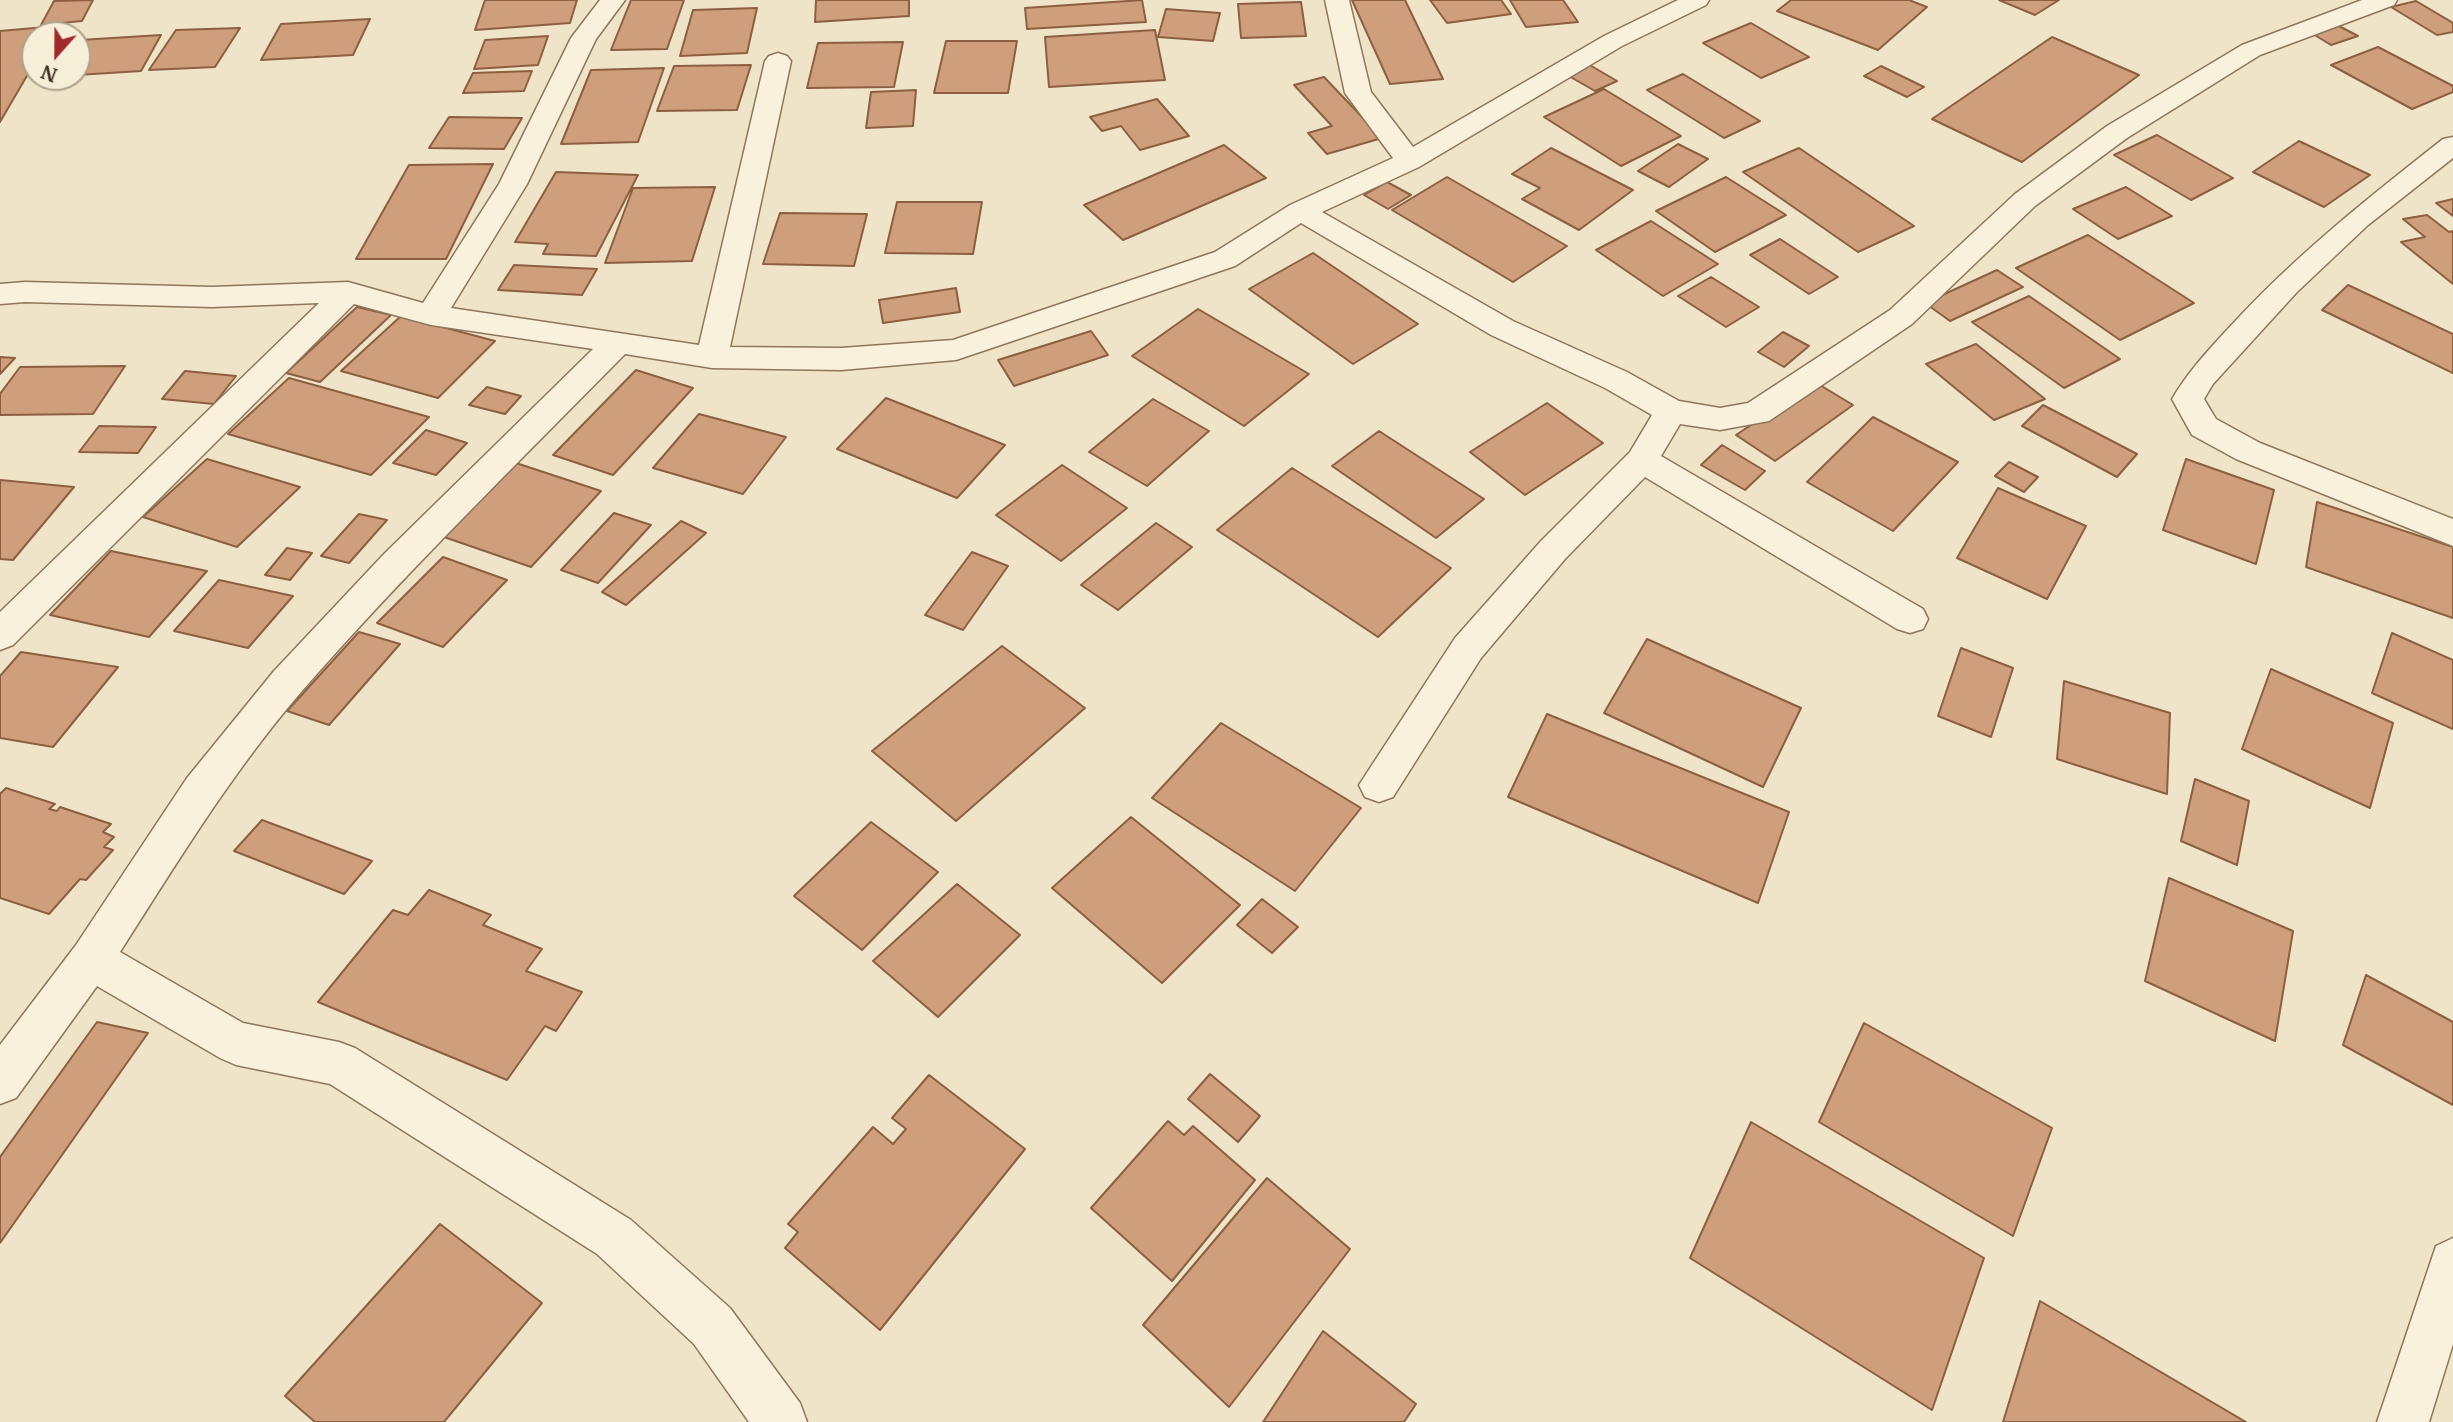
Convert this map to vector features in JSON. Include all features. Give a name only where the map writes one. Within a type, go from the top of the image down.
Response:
[{"type":"street","points":[[431,315],[513,184],[584,38],[613,0]]},
{"type":"street","points":[[1337,0],[1358,93],[1409,161]]},
{"type":"street","points":[[0,294],[25,292],[212,297],[348,292],[431,315],[712,358],[841,359],[956,350],[1225,259],[1300,211],[1409,161],[1613,41],[1697,0]]},
{"type":"street","points":[[1300,211],[1502,328],[1616,380],[1671,411],[1720,419],[1757,413],[1901,317],[2025,200],[2117,132],[2251,50],[2385,0]]},
{"type":"street","points":[[712,358],[778,61]]},
{"type":"street","points":[[2453,145],[2358,219],[2286,285],[2200,377],[2188,399],[2204,426],[2248,450],[2453,533]]},
{"type":"street","points":[[0,635],[348,292]]},
{"type":"street","points":[[0,1082],[91,959],[201,790],[287,682],[397,564],[618,343]]},
{"type":"street","points":[[1379,785],[1468,648],[1552,550],[1642,460],[1671,411]]},
{"type":"street","points":[[1642,460],[1910,619]]},
{"type":"street","points":[[91,959],[236,1044],[339,1064],[614,1237],[712,1326],[781,1422]]},
{"type":"street","points":[[2403,1422],[2453,1263]]},
{"type":"building","points":[[93,0],[82,21],[43,21],[54,1]]},
{"type":"building","points":[[485,0],[577,0],[570,23],[475,30]]},
{"type":"building","points":[[631,0],[684,0],[667,49],[611,50]]},
{"type":"building","points":[[816,0],[909,0],[909,16],[815,22]]},
{"type":"building","points":[[1142,0],[1146,22],[1027,29],[1025,8]]},
{"type":"building","points":[[1352,0],[1405,0],[1443,79],[1390,84]]},
{"type":"building","points":[[1430,0],[1501,0],[1511,14],[1447,23]]},
{"type":"building","points":[[1510,0],[1563,0],[1578,22],[1526,27]]},
{"type":"building","points":[[1791,0],[1909,0],[1927,7],[1878,50],[1777,11]]},
{"type":"building","points":[[1999,0],[2059,0],[2035,15]]},
{"type":"building","points":[[2416,1],[2453,23],[2453,32],[2437,35],[2391,7]]},
{"type":"building","points":[[1301,2],[1306,36],[1241,38],[1238,4]]},
{"type":"building","points":[[757,8],[747,53],[680,56],[693,10]]},
{"type":"building","points":[[1166,9],[1220,13],[1213,41],[1158,37]]},
{"type":"building","points":[[370,19],[353,55],[261,60],[281,24]]},
{"type":"building","points":[[1751,23],[1809,57],[1761,78],[1703,43]]},
{"type":"building","points":[[2339,26],[2358,36],[2331,45],[2313,34]]},
{"type":"building","points":[[240,28],[215,67],[149,70],[176,30]]},
{"type":"building","points":[[21,29],[21,86],[0,122],[0,31]]},
{"type":"building","points":[[1155,30],[1165,80],[1049,87],[1045,37]]},
{"type":"building","points":[[161,35],[141,71],[91,74],[91,39]]},
{"type":"building","points":[[548,36],[538,65],[474,69],[485,40]]},
{"type":"building","points":[[2052,37],[2139,75],[2022,162],[1932,119]]},
{"type":"building","points":[[946,41],[1017,41],[1008,93],[934,93]]},
{"type":"building","points":[[903,42],[894,87],[807,88],[818,43]]},
{"type":"building","points":[[2378,47],[2453,86],[2453,92],[2412,109],[2331,65]]},
{"type":"building","points":[[1588,64],[1617,81],[1595,91],[1567,75]]},
{"type":"building","points":[[751,65],[737,110],[657,111],[674,66]]},
{"type":"building","points":[[1881,66],[1924,87],[1907,97],[1864,76]]},
{"type":"building","points":[[664,68],[638,142],[561,144],[591,70]]},
{"type":"building","points":[[532,71],[524,91],[463,93],[473,73]]},
{"type":"building","points":[[1683,74],[1760,121],[1724,138],[1647,90]]},
{"type":"building","points":[[1324,77],[1382,138],[1327,154],[1308,133],[1332,126],[1294,85]]},
{"type":"building","points":[[1604,89],[1681,136],[1621,166],[1544,117]]},
{"type":"building","points":[[916,90],[913,126],[866,128],[871,92]]},
{"type":"building","points":[[1157,99],[1189,136],[1140,150],[1121,126],[1102,131],[1090,117]]},
{"type":"building","points":[[449,117],[522,118],[504,149],[429,148]]},
{"type":"building","points":[[2157,135],[2233,178],[2191,200],[2114,155]]},
{"type":"building","points":[[2299,141],[2370,175],[2324,207],[2253,172]]},
{"type":"building","points":[[1678,144],[1708,159],[1669,187],[1638,171]]},
{"type":"building","points":[[1224,145],[1266,178],[1123,240],[1084,205]]},
{"type":"building","points":[[1551,148],[1633,190],[1579,230],[1522,199],[1540,188],[1512,174]]},
{"type":"building","points":[[1799,148],[1914,226],[1858,252],[1743,172]]},
{"type":"building","points":[[493,164],[446,259],[356,259],[409,165]]},
{"type":"building","points":[[556,172],[638,175],[596,256],[543,254],[548,244],[515,242]]},
{"type":"building","points":[[1447,177],[1567,246],[1513,282],[1392,210]]},
{"type":"building","points":[[1726,177],[1786,215],[1715,252],[1656,211]]},
{"type":"building","points":[[1387,182],[1411,195],[1388,209],[1364,195]]},
{"type":"building","points":[[715,187],[692,261],[605,263],[633,188]]},
{"type":"building","points":[[2126,187],[2172,216],[2118,239],[2073,209]]},
{"type":"building","points":[[2453,199],[2453,216],[2436,203]]},
{"type":"building","points":[[897,202],[982,202],[973,254],[885,253]]},
{"type":"building","points":[[780,213],[867,214],[854,266],[763,264]]},
{"type":"building","points":[[2427,215],[2449,232],[2453,231],[2453,284],[2401,242],[2425,237],[2403,219]]},
{"type":"building","points":[[1651,221],[1718,264],[1663,296],[1596,250]]},
{"type":"building","points":[[2088,235],[2194,303],[2120,340],[2016,268]]},
{"type":"building","points":[[1780,239],[1838,277],[1809,294],[1750,255]]},
{"type":"building","points":[[1313,253],[1418,324],[1353,364],[1249,289]]},
{"type":"building","points":[[514,265],[597,269],[582,295],[498,290]]},
{"type":"building","points":[[1997,270],[2023,287],[1950,321],[1925,303]]},
{"type":"building","points":[[1711,277],[1759,307],[1726,327],[1678,296]]},
{"type":"building","points":[[2348,285],[2453,334],[2453,373],[2322,310]]},
{"type":"building","points":[[956,288],[960,312],[883,323],[879,300]]},
{"type":"building","points":[[2029,296],[2120,359],[2064,388],[1972,322]]},
{"type":"building","points":[[357,307],[391,315],[320,382],[286,373]]},
{"type":"building","points":[[1198,309],[1309,374],[1244,426],[1132,356]]},
{"type":"building","points":[[401,316],[495,341],[438,398],[341,371]]},
{"type":"building","points":[[1091,331],[1108,355],[1014,386],[998,360]]},
{"type":"building","points":[[1783,332],[1809,346],[1784,367],[1758,352]]},
{"type":"building","points":[[1976,344],[2045,399],[1994,420],[1926,364]]},
{"type":"building","points":[[0,357],[15,358],[0,374]]},
{"type":"building","points":[[125,366],[93,414],[0,415],[0,394],[20,367]]},
{"type":"building","points":[[636,370],[693,388],[613,475],[553,455]]},
{"type":"building","points":[[185,371],[236,376],[214,404],[162,399]]},
{"type":"building","points":[[289,378],[429,417],[371,475],[228,434]]},
{"type":"building","points":[[1815,382],[1853,405],[1775,461],[1736,435]]},
{"type":"building","points":[[487,387],[521,396],[505,414],[469,405]]},
{"type":"building","points":[[886,398],[1005,445],[957,498],[837,449]]},
{"type":"building","points":[[1153,399],[1209,431],[1147,486],[1089,452]]},
{"type":"building","points":[[1547,403],[1603,443],[1525,495],[1470,452]]},
{"type":"building","points":[[2043,405],[2137,454],[2117,477],[2022,426]]},
{"type":"building","points":[[699,414],[786,437],[743,494],[653,468]]},
{"type":"building","points":[[1873,417],[1958,462],[1893,531],[1807,482]]},
{"type":"building","points":[[99,426],[156,427],[138,453],[79,452]]},
{"type":"building","points":[[426,430],[467,443],[436,475],[393,463]]},
{"type":"building","points":[[1379,431],[1484,499],[1436,538],[1332,466]]},
{"type":"building","points":[[1722,445],[1765,471],[1745,490],[1701,465]]},
{"type":"building","points":[[207,459],[300,487],[237,547],[143,517]]},
{"type":"building","points":[[2186,459],[2274,490],[2256,564],[2163,530]]},
{"type":"building","points":[[2009,462],[2038,477],[2024,492],[1995,476]]},
{"type":"building","points":[[516,463],[601,491],[531,567],[444,537]]},
{"type":"building","points":[[1062,465],[1127,508],[1061,561],[996,515]]},
{"type":"building","points":[[1292,468],[1451,568],[1378,637],[1217,530]]},
{"type":"building","points":[[0,480],[74,487],[13,560],[0,559]]},
{"type":"building","points":[[1998,488],[2086,526],[2047,599],[1957,558]]},
{"type":"building","points":[[2317,502],[2453,547],[2453,618],[2306,567]]},
{"type":"building","points":[[614,513],[651,525],[598,583],[561,570]]},
{"type":"building","points":[[359,514],[387,520],[349,563],[321,556]]},
{"type":"building","points":[[681,521],[706,533],[626,605],[602,592]]},
{"type":"building","points":[[1156,523],[1192,547],[1118,610],[1081,585]]},
{"type":"building","points":[[287,548],[312,553],[290,580],[265,575]]},
{"type":"building","points":[[111,551],[207,571],[149,637],[50,615]]},
{"type":"building","points":[[972,552],[1008,566],[963,630],[925,615]]},
{"type":"building","points":[[443,557],[507,580],[443,647],[377,623]]},
{"type":"building","points":[[219,580],[293,596],[248,648],[174,631]]},
{"type":"building","points":[[359,632],[400,644],[329,725],[287,711]]},
{"type":"building","points":[[2392,633],[2453,660],[2453,729],[2372,693]]},
{"type":"building","points":[[1647,639],[1801,708],[1763,787],[1604,713]]},
{"type":"building","points":[[1002,646],[1085,708],[956,821],[872,751]]},
{"type":"building","points":[[1961,648],[2013,668],[1991,737],[1938,716]]},
{"type":"building","points":[[21,652],[118,667],[53,747],[0,738],[0,676]]},
{"type":"building","points":[[2271,669],[2393,723],[2370,808],[2242,749]]},
{"type":"building","points":[[2064,681],[2170,713],[2167,794],[2057,759]]},
{"type":"building","points":[[1547,714],[1789,812],[1758,903],[1508,797]]},
{"type":"building","points":[[1221,723],[1361,808],[1295,891],[1152,798]]},
{"type":"building","points":[[2195,779],[2249,801],[2237,865],[2181,841]]},
{"type":"building","points":[[6,788],[55,804],[49,809],[57,811],[60,807],[111,824],[103,832],[114,837],[104,847],[113,850],[86,880],[80,879],[49,914],[0,898],[0,794]]},
{"type":"building","points":[[1131,817],[1240,905],[1162,983],[1052,888]]},
{"type":"building","points":[[262,820],[372,861],[344,894],[234,851]]},
{"type":"building","points":[[871,822],[938,872],[862,950],[794,896]]},
{"type":"building","points":[[2169,878],[2293,931],[2275,1041],[2145,981]]},
{"type":"building","points":[[957,884],[1020,935],[938,1017],[873,961]]},
{"type":"building","points":[[429,890],[491,915],[483,925],[542,949],[526,971],[582,992],[556,1031],[545,1026],[507,1080],[318,1002],[393,910],[408,915]]},
{"type":"building","points":[[1262,899],[1298,927],[1272,953],[1237,925]]},
{"type":"building","points":[[2366,975],[2453,1022],[2453,1105],[2343,1045]]},
{"type":"building","points":[[97,1022],[148,1033],[0,1243],[0,1157]]},
{"type":"building","points":[[1864,1023],[2052,1128],[2013,1236],[1819,1122]]},
{"type":"building","points":[[1210,1074],[1260,1116],[1238,1142],[1188,1099]]},
{"type":"building","points":[[929,1075],[1025,1149],[880,1330],[785,1248],[798,1232],[788,1224],[873,1127],[893,1144],[906,1129],[892,1118]]},
{"type":"building","points":[[1168,1121],[1184,1135],[1193,1126],[1255,1180],[1172,1281],[1091,1208]]},
{"type":"building","points":[[1751,1122],[1984,1258],[1932,1410],[1690,1258]]},
{"type":"building","points":[[1267,1178],[1350,1249],[1229,1407],[1143,1325]]},
{"type":"building","points":[[440,1224],[542,1303],[444,1422],[315,1422],[285,1396]]},
{"type":"building","points":[[2040,1301],[2246,1422],[2003,1422]]},
{"type":"building","points":[[1323,1331],[1416,1404],[1404,1422],[1263,1422]]}]
